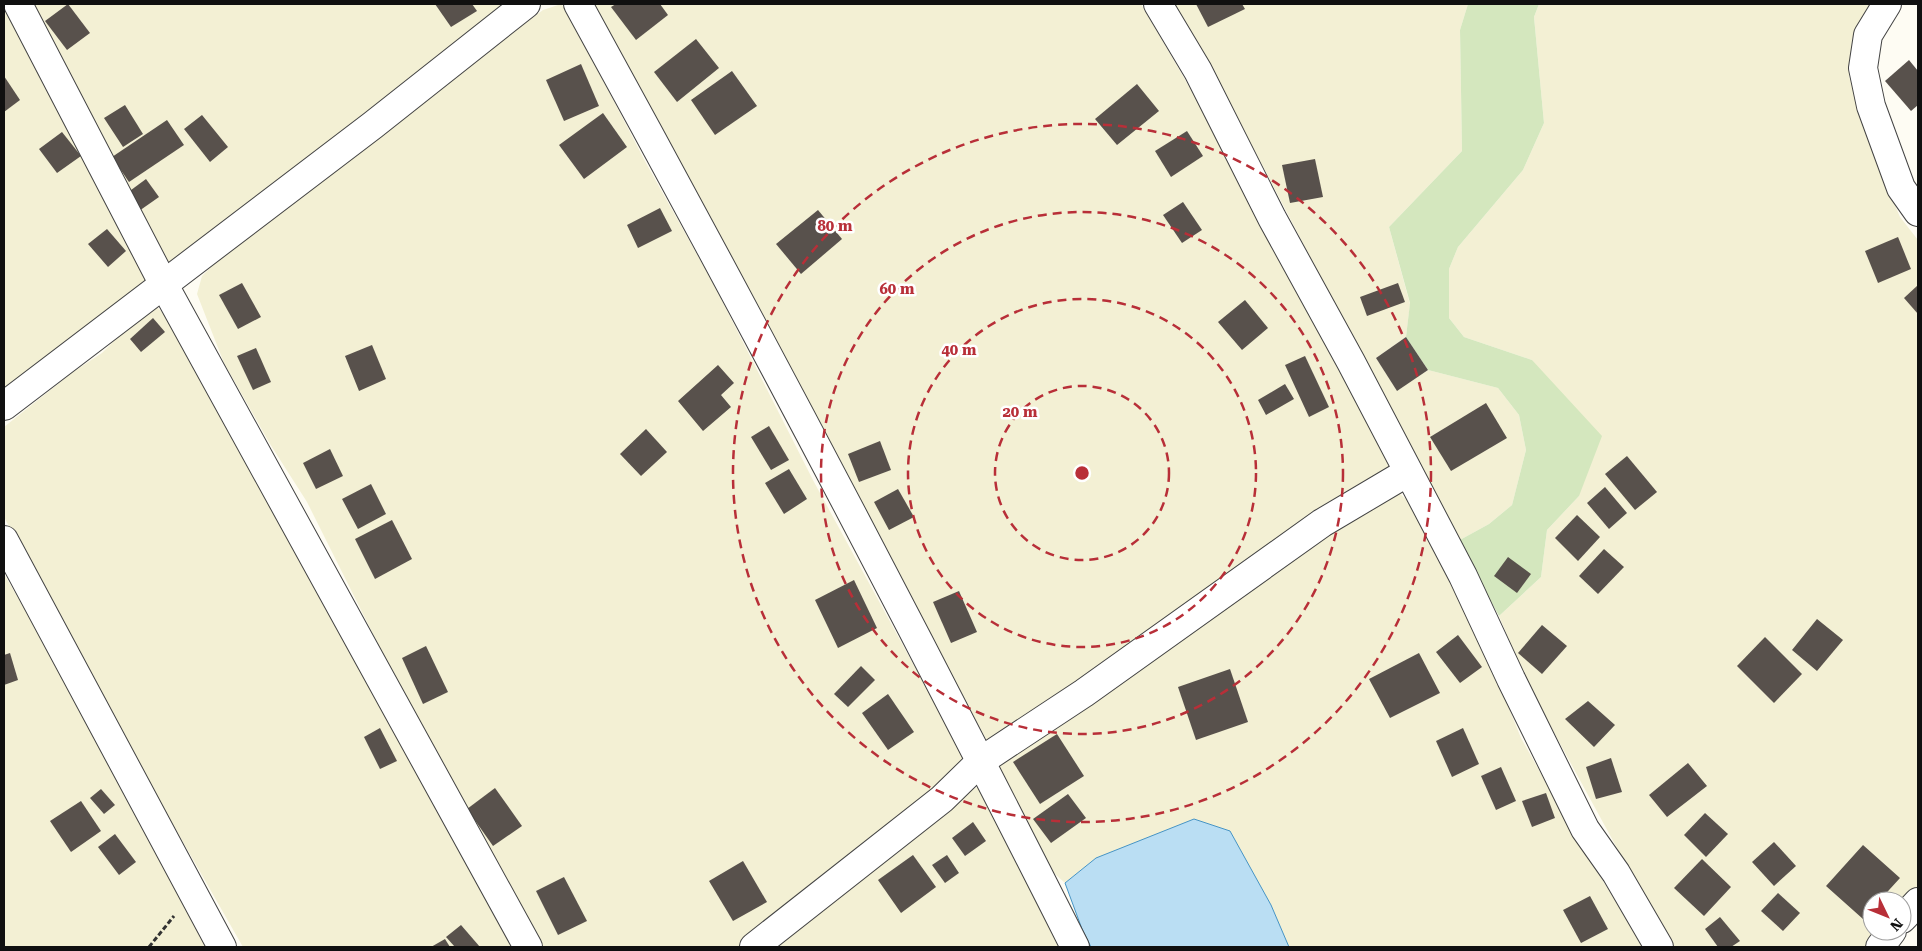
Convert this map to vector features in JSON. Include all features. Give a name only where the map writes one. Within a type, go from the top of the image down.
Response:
[{"type":"street","points":[[18,4],[164,285],[528,947]]},
{"type":"street","points":[[4,406],[373,126],[526,4]]},
{"type":"street","points":[[578,4],[705,235],[981,761],[1075,947]]},
{"type":"street","points":[[1158,4],[1198,71],[1272,218],[1351,362],[1463,576],[1510,679],[1585,829],[1616,873],[1659,947]]},
{"type":"street","points":[[1887,4],[1868,35],[1863,68],[1871,106],[1901,188],[1918,212]]},
{"type":"street","points":[[754,947],[942,799],[981,761],[1084,693],[1322,523],[1408,472]]},
{"type":"street","points":[[4,540],[222,947]]},
{"type":"path","points":[[149,947],[174,915],[197,901]]},
{"type":"shaded area","points":[[4,4],[6,4],[154,282],[4,394]]},
{"type":"shaded area","points":[[30,4],[514,4],[173,263],[164,260]]},
{"type":"shaded area","points":[[561,4],[566,9],[646,163],[713,283],[814,482],[966,761],[908,815],[738,947],[539,947],[385,658],[307,502],[270,444],[224,363],[197,294],[202,276],[221,257],[422,100],[543,10]]},
{"type":"shaded area","points":[[592,4],[1141,4],[1194,95],[1385,444],[1389,473],[996,742],[986,739]]},
{"type":"shaded area","points":[[1170,4],[1468,4],[1460,30],[1462,151],[1389,227],[1410,304],[1406,337],[1376,358],[1397,390],[1428,370],[1498,388],[1519,415],[1526,450],[1512,505],[1489,524],[1458,541],[1257,155]]},
{"type":"shaded area","points":[[1539,4],[1871,4],[1852,39],[1849,76],[1875,158],[1900,217],[1918,240],[1918,889],[1912,894],[1912,891],[1862,891],[1862,941],[1872,941],[1868,947],[1671,947],[1528,685],[1499,616],[1541,577],[1547,530],[1579,496],[1532,360],[1464,337],[1449,318],[1449,269],[1458,247],[1523,170],[1544,123],[1534,17]]},
{"type":"shaded area","points":[[155,305],[163,313],[241,444],[513,947],[243,947],[111,716],[4,517],[4,427],[73,372],[102,353],[135,320]]},
{"type":"shaded area","points":[[1400,494],[1418,509],[1468,607],[1521,738],[1583,849],[1644,947],[1289,947],[1271,905],[1096,858],[1065,883],[1047,867],[1003,786],[997,763],[1382,496]]},
{"type":"shaded area","points":[[4,574],[92,724],[209,947],[4,947]]},
{"type":"shaded area","points":[[983,785],[1064,947],[769,947],[929,821],[971,790]]},
{"type":"green space","points":[[1468,4],[1539,4],[1534,17],[1544,123],[1523,170],[1458,247],[1449,269],[1449,318],[1464,337],[1532,360],[1602,436],[1579,496],[1547,530],[1541,577],[1499,616],[1458,541],[1489,524],[1512,505],[1526,450],[1519,415],[1498,388],[1428,370],[1406,337],[1410,303],[1389,227],[1462,151],[1460,30]]},
{"type":"water","points":[[1194,819],[1230,831],[1271,905],[1289,947],[1091,947],[1082,929],[1065,883],[1096,858]]},
{"type":"building","points":[[68,4],[90,33],[67,50],[45,21]]},
{"type":"building","points":[[435,4],[472,4],[477,11],[451,27]]},
{"type":"building","points":[[616,4],[660,4],[668,15],[636,40],[611,7]]},
{"type":"building","points":[[1196,4],[1242,4],[1245,9],[1208,27]]},
{"type":"building","points":[[696,39],[719,68],[677,102],[654,72]]},
{"type":"building","points":[[1909,60],[1918,71],[1918,105],[1911,111],[1885,81]]},
{"type":"building","points":[[581,64],[599,106],[564,121],[546,80]]},
{"type":"building","points":[[732,71],[757,106],[715,135],[691,100]]},
{"type":"building","points":[[4,76],[20,100],[4,112]]},
{"type":"building","points":[[1137,84],[1159,111],[1117,145],[1095,119]]},
{"type":"building","points":[[125,105],[143,134],[123,147],[104,118]]},
{"type":"building","points":[[603,113],[627,147],[584,179],[559,145]]},
{"type":"building","points":[[202,115],[228,147],[210,162],[184,129]]},
{"type":"building","points":[[167,120],[184,145],[129,182],[112,157]]},
{"type":"building","points":[[1187,131],[1203,156],[1171,177],[1155,151]]},
{"type":"building","points":[[62,132],[81,156],[57,173],[39,149]]},
{"type":"building","points":[[1315,159],[1323,197],[1290,203],[1282,165]]},
{"type":"building","points":[[146,179],[159,197],[139,211],[127,193]]},
{"type":"building","points":[[1183,202],[1202,230],[1182,243],[1163,215]]},
{"type":"building","points":[[660,208],[672,231],[638,248],[627,225]]},
{"type":"building","points":[[818,210],[842,239],[801,274],[776,244]]},
{"type":"building","points":[[107,229],[126,251],[108,267],[88,244]]},
{"type":"building","points":[[1898,237],[1911,269],[1878,283],[1865,251]]},
{"type":"building","points":[[242,283],[261,317],[238,329],[219,295]]},
{"type":"building","points":[[1398,283],[1405,302],[1367,316],[1360,297]]},
{"type":"building","points":[[1918,285],[1918,314],[1904,298]]},
{"type":"building","points":[[1245,300],[1268,328],[1242,350],[1218,322]]},
{"type":"building","points":[[153,318],[165,332],[141,352],[130,339]]},
{"type":"building","points":[[1406,337],[1428,370],[1397,391],[1376,358]]},
{"type":"building","points":[[372,345],[386,379],[359,391],[345,356]]},
{"type":"building","points":[[256,348],[271,382],[253,390],[237,356]]},
{"type":"building","points":[[1305,356],[1329,407],[1309,417],[1285,365]]},
{"type":"building","points":[[718,365],[734,383],[721,395],[731,407],[703,431],[678,401]]},
{"type":"building","points":[[1285,384],[1294,399],[1266,415],[1258,400]]},
{"type":"building","points":[[1486,403],[1507,438],[1451,471],[1430,437]]},
{"type":"building","points":[[769,426],[789,460],[771,470],[751,437]]},
{"type":"building","points":[[646,429],[667,452],[641,476],[620,454]]},
{"type":"building","points":[[880,441],[891,470],[859,482],[848,454]]},
{"type":"building","points":[[330,449],[343,476],[316,489],[303,463]]},
{"type":"building","points":[[1627,456],[1657,492],[1635,510],[1605,474]]},
{"type":"building","points":[[789,469],[807,499],[784,514],[765,483]]},
{"type":"building","points":[[371,484],[386,514],[358,529],[342,499]]},
{"type":"building","points":[[1605,487],[1627,513],[1609,529],[1587,503]]},
{"type":"building","points":[[898,489],[914,517],[889,530],[874,502]]},
{"type":"building","points":[[1577,515],[1600,537],[1578,561],[1555,538]]},
{"type":"building","points":[[392,520],[412,559],[375,579],[355,539]]},
{"type":"building","points":[[1604,549],[1624,567],[1598,594],[1579,576]]},
{"type":"building","points":[[1508,557],[1531,574],[1517,593],[1494,576]]},
{"type":"building","points":[[854,580],[877,628],[838,648],[815,600]]},
{"type":"building","points":[[959,591],[977,632],[951,643],[933,602]]},
{"type":"building","points":[[1817,619],[1843,640],[1817,671],[1792,650]]},
{"type":"building","points":[[1542,625],[1567,646],[1542,674],[1518,653]]},
{"type":"building","points":[[1458,635],[1482,667],[1460,683],[1436,652]]},
{"type":"building","points":[[1765,637],[1802,674],[1774,703],[1737,666]]},
{"type":"building","points":[[426,646],[448,692],[423,704],[402,658]]},
{"type":"building","points":[[10,653],[18,680],[4,685],[4,655]]},
{"type":"building","points":[[1419,653],[1440,693],[1390,718],[1369,679]]},
{"type":"building","points":[[861,666],[875,680],[848,707],[834,694]]},
{"type":"building","points":[[1230,669],[1248,722],[1196,740],[1178,687]]},
{"type":"building","points":[[888,694],[914,732],[888,750],[862,713]]},
{"type":"building","points":[[1588,701],[1615,725],[1594,747],[1565,719]]},
{"type":"building","points":[[380,728],[397,761],[380,769],[364,737]]},
{"type":"building","points":[[1463,728],[1479,764],[1452,777],[1436,741]]},
{"type":"building","points":[[1057,734],[1084,776],[1040,804],[1013,762]]},
{"type":"building","points":[[1611,758],[1622,792],[1596,799],[1586,767]]},
{"type":"building","points":[[1688,763],[1707,786],[1667,817],[1649,795]]},
{"type":"building","points":[[1501,767],[1516,801],[1496,810],[1481,776]]},
{"type":"building","points":[[495,788],[522,826],[493,846],[467,809]]},
{"type":"building","points":[[101,789],[115,805],[104,814],[90,798]]},
{"type":"building","points":[[1546,793],[1555,818],[1532,827],[1522,801]]},
{"type":"building","points":[[1068,794],[1086,818],[1051,843],[1033,819]]},
{"type":"building","points":[[81,801],[101,831],[71,852],[50,821]]},
{"type":"building","points":[[1705,813],[1728,834],[1706,857],[1684,835]]},
{"type":"building","points":[[973,822],[986,841],[965,856],[952,838]]},
{"type":"building","points":[[115,834],[136,862],[119,875],[98,847]]},
{"type":"building","points":[[1774,842],[1796,866],[1774,886],[1752,862]]},
{"type":"building","points":[[1863,845],[1900,878],[1888,891],[1862,891],[1862,918],[1826,886]]},
{"type":"building","points":[[913,855],[936,887],[901,913],[878,880]]},
{"type":"building","points":[[947,855],[959,873],[945,883],[932,865]]},
{"type":"building","points":[[1702,859],[1731,887],[1704,916],[1674,888]]},
{"type":"building","points":[[743,861],[767,902],[733,921],[709,881]]},
{"type":"building","points":[[564,877],[587,921],[558,935],[536,891]]},
{"type":"building","points":[[1778,893],[1800,913],[1783,931],[1761,911]]},
{"type":"building","points":[[1590,896],[1608,929],[1581,943],[1563,910]]},
{"type":"building","points":[[1720,917],[1740,941],[1731,947],[1718,947],[1705,929]]},
{"type":"building","points":[[461,925],[480,947],[455,947],[446,937]]},
{"type":"building","points":[[445,939],[450,947],[431,947]]}]
